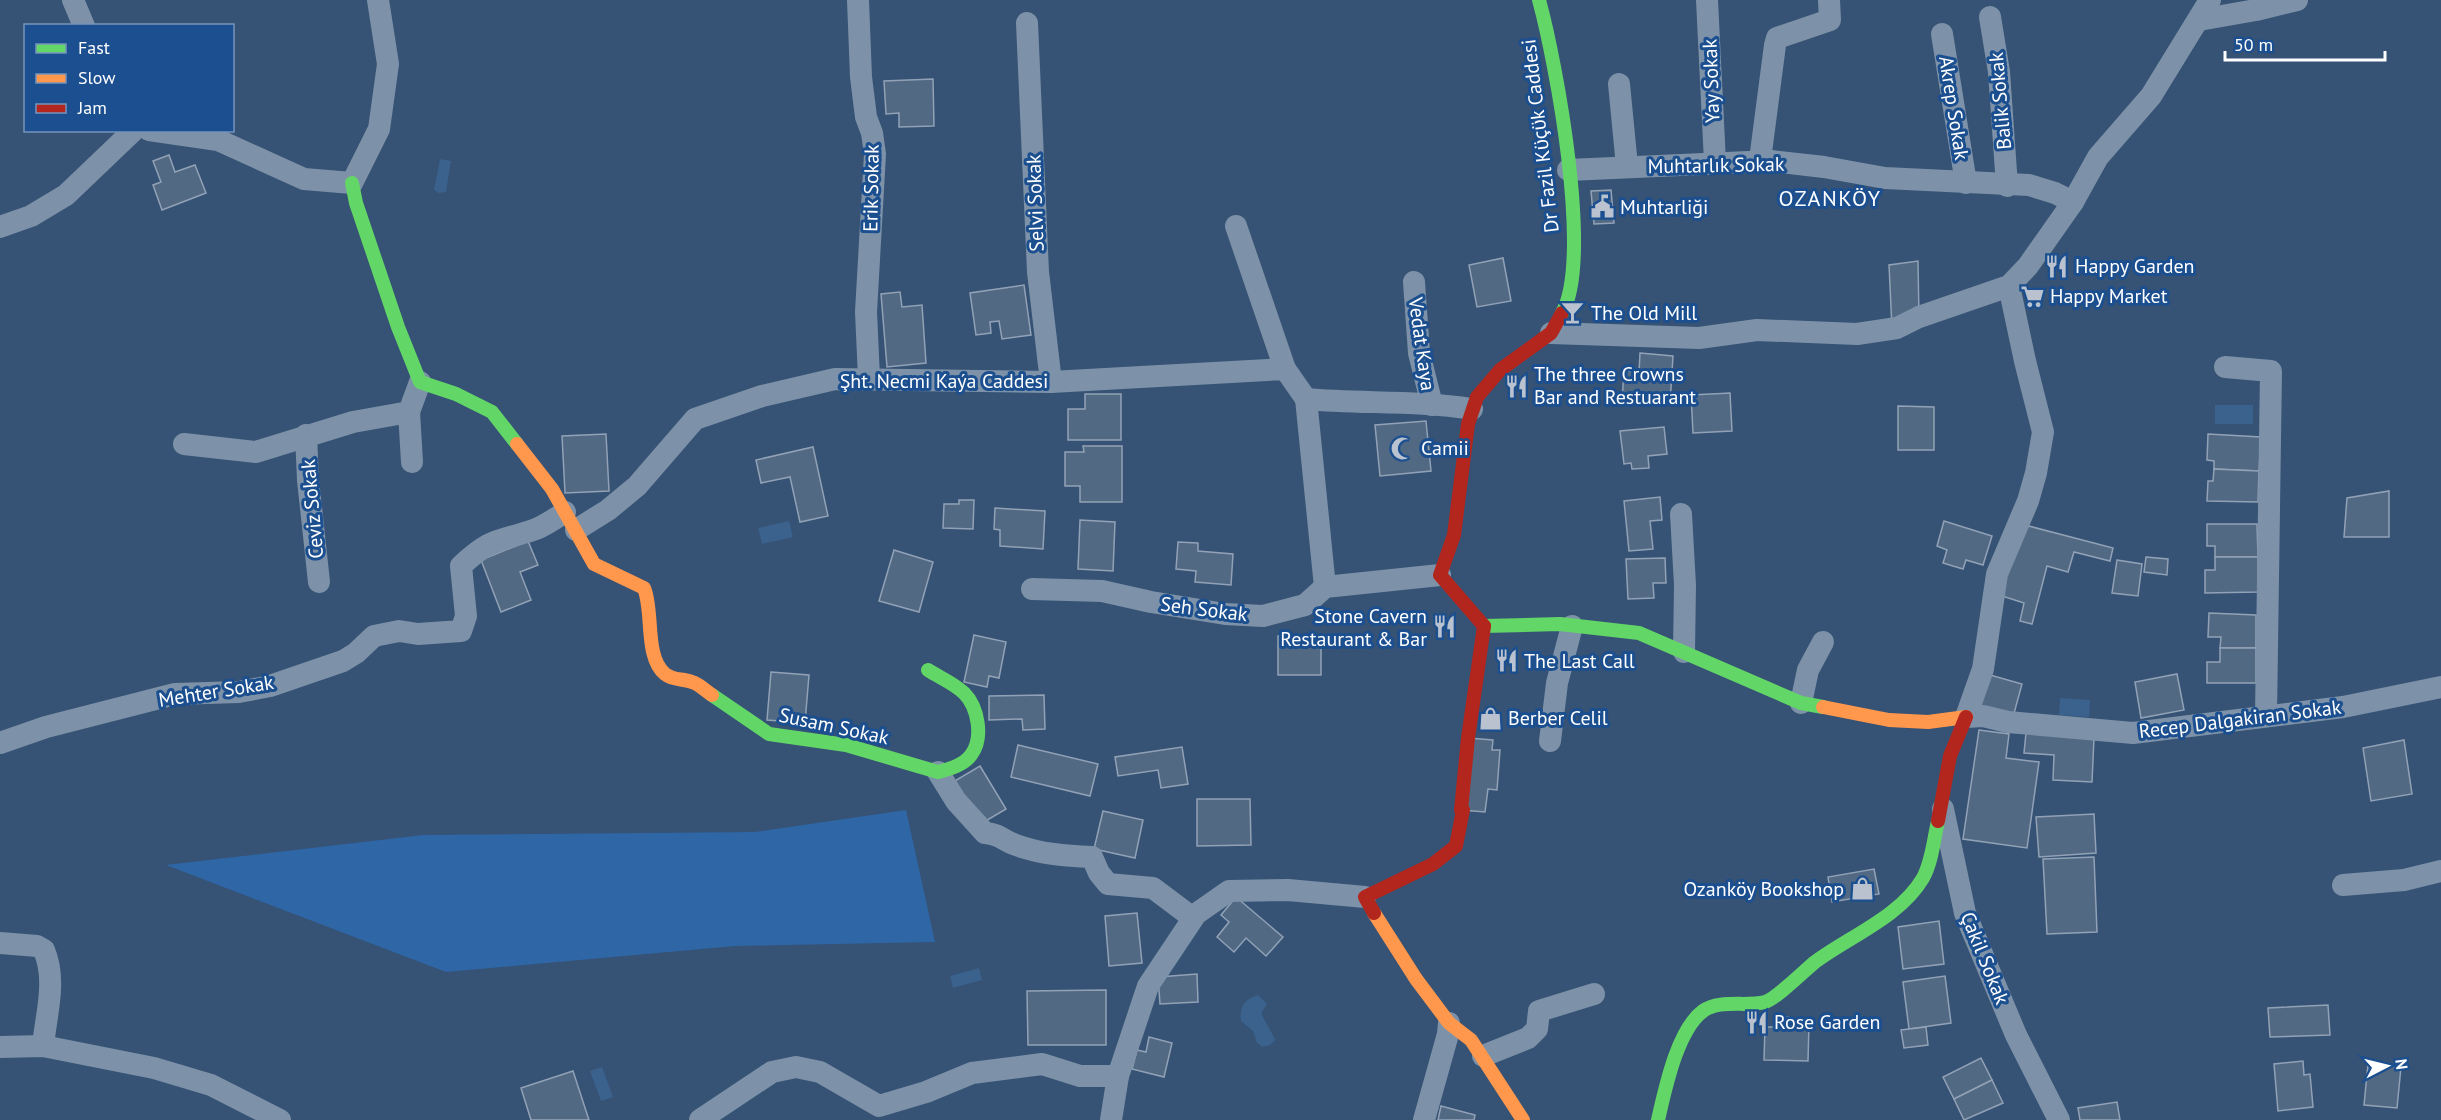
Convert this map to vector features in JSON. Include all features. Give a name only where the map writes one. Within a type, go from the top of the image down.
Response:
[{"type":"street","points":[[73,0],[83,24]]},
{"type":"street","points":[[378,0],[388,64],[379,129],[354,193],[398,327],[420,382],[410,412],[412,462]]},
{"type":"street","name":"Erik Sokak","points":[[858,0],[861,77],[866,117],[872,133],[875,154],[866,312],[869,378]]},
{"type":"street","name":"Dr Fazil Kϋçϋk Caddesi","points":[[1472,409],[1477,397],[1500,370],[1551,333],[1551,328],[1563,314],[1569,297],[1573,258],[1568,170],[1556,75],[1539,0]]},
{"type":"street","name":"Yay Sokak","points":[[1707,0],[1715,162]]},
{"type":"street","points":[[1760,160],[1777,38],[1830,20],[1829,0]]},
{"type":"street","points":[[1551,333],[1699,338],[1757,330],[1857,334],[1897,328],[1918,316],[2009,286],[2028,266],[2073,202],[2098,157],[2151,96],[2210,0]]},
{"type":"street","points":[[2199,20],[2297,0]]},
{"type":"street","name":"Balik Sokak","points":[[1990,17],[1999,72],[2007,186]]},
{"type":"street","name":"Selvi Sokak","points":[[1027,23],[1038,272],[1051,382]]},
{"type":"street","name":"Akrep Sokak","points":[[1942,34],[1966,183]]},
{"type":"street","points":[[1619,84],[1627,166]]},
{"type":"street","points":[[0,227],[31,216],[66,195],[132,132]]},
{"type":"street","points":[[163,132],[218,140],[304,179],[354,193]]},
{"type":"street","name":"Muhtarlık Sokak","points":[[1568,170],[1760,160],[1824,167],[1886,178],[2007,186],[2029,185],[2055,193],[2073,202]]},
{"type":"street","points":[[1236,226],[1285,369],[1306,399],[1325,587],[1440,576]]},
{"type":"street","name":"Vedat Kaya","points":[[1414,282],[1419,353],[1432,405]]},
{"type":"street","points":[[1484,626],[1560,624],[1640,633],[1801,703],[1889,720],[1928,722],[1966,717],[1983,669],[1997,574],[2028,501],[2037,473],[2043,432],[2009,286]]},
{"type":"street","points":[[2225,367],[2271,371],[2266,716]]},
{"type":"street","name":"Şht. Necmi Kaýa Caddesi","points":[[461,631],[466,616],[461,566],[478,549],[496,539],[608,510],[637,486],[695,419],[762,396],[835,379],[1051,382],[1285,369]]},
{"type":"street","points":[[420,382],[456,394],[492,412],[552,489],[571,521]]},
{"type":"street","points":[[1306,399],[1444,404],[1472,409],[1467,424],[1460,502],[1454,535],[1440,576]]},
{"type":"street","name":"Ceviz Sokak","points":[[184,444],[256,452],[353,422],[410,412]]},
{"type":"street","name":"Ceviz Sokak","points":[[306,435],[308,480],[319,582]]},
{"type":"street","points":[[1681,514],[1685,585],[1684,652]]},
{"type":"street","name":"Susam Sokak","points":[[571,521],[594,564],[644,588],[649,600],[650,631],[656,662],[663,672],[673,679],[693,682],[769,734],[846,745],[938,772]]},
{"type":"street","points":[[1111,1120],[1118,1076],[1148,986],[1193,918],[1229,891],[1288,890],[1365,897],[1433,864],[1456,846],[1463,810],[1461,810],[1468,738],[1484,626],[1440,576]]},
{"type":"street","name":"Seh Sokak","points":[[1032,589],[1102,591],[1193,609],[1263,616],[1305,605],[1325,587]]},
{"type":"street","points":[[1550,741],[1557,683],[1572,626]]},
{"type":"street","name":"Mehter Sokak","points":[[0,743],[46,727],[175,694],[239,692],[270,686],[343,661],[356,653],[374,636],[399,631],[418,634],[461,631]]},
{"type":"street","points":[[1801,703],[1808,670],[1823,642]]},
{"type":"street","points":[[928,670],[964,693],[978,716],[976,743],[970,755],[953,768],[938,772],[956,801],[985,833],[997,834],[1013,845],[1046,854],[1092,858],[1099,873],[1108,884],[1153,888],[1193,918]]},
{"type":"street","name":"Recep Dalgakiran Sokak","points":[[1966,717],[1983,716],[2008,722],[2133,733],[2343,706],[2441,687]]},
{"type":"street","name":"Çakil Sokak","points":[[1966,717],[1950,756],[1942,805],[1965,913],[2016,1035],[2059,1120]]},
{"type":"street","points":[[1658,1120],[1670,1068],[1687,1030],[1703,1011],[1728,1005],[1767,1002],[1817,961],[1881,919],[1912,893],[1924,876],[1942,805]]},
{"type":"street","points":[[2343,885],[2404,880],[2441,871]]},
{"type":"street","points":[[1365,897],[1388,936],[1449,1023],[1471,1040],[1483,1056],[1523,1120]]},
{"type":"street","points":[[0,943],[37,946],[45,950],[50,962],[51,983],[43,1046]]},
{"type":"street","points":[[1483,1056],[1528,1038],[1538,1029],[1539,1011],[1594,994]]},
{"type":"street","points":[[1424,1120],[1449,1023]]},
{"type":"street","points":[[0,1047],[43,1046],[154,1068],[211,1085],[258,1107],[279,1120]]},
{"type":"street","points":[[700,1120],[772,1072],[796,1067],[820,1072],[879,1106],[927,1092],[972,1073],[1042,1064],[1080,1076],[1118,1076]]},
{"type":"shaded area","points":[[440,159],[451,161],[446,192],[439,193],[434,190]]},
{"type":"shaded area","points":[[2215,405],[2253,405],[2253,424],[2215,424]]},
{"type":"shaded area","points":[[789,521],[793,537],[762,544],[758,528]]},
{"type":"shaded area","points":[[2060,698],[2090,700],[2089,717],[2059,715]]},
{"type":"shaded area","points":[[906,810],[935,942],[735,946],[446,972],[166,865],[423,835],[755,832]]},
{"type":"shaded area","points":[[979,968],[982,980],[953,988],[950,976]]},
{"type":"shaded area","points":[[1258,995],[1267,1004],[1262,1014],[1275,1040],[1270,1045],[1262,1047],[1257,1043],[1253,1031],[1241,1021],[1242,1008],[1246,1002]]},
{"type":"shaded area","points":[[602,1067],[613,1097],[601,1101],[590,1071]]},
{"type":"building","points":[[933,79],[934,126],[899,127],[899,113],[886,114],[884,81]]},
{"type":"building","points":[[169,155],[175,172],[195,165],[206,193],[162,210],[153,185],[161,182],[153,161]]},
{"type":"building","name":"Muhtarliği","points":[[1611,190],[1614,223],[1594,224],[1591,191]]},
{"type":"building","points":[[1503,258],[1511,301],[1477,307],[1469,265]]},
{"type":"building","points":[[1918,261],[1919,317],[1892,329],[1889,265]]},
{"type":"building","points":[[1024,285],[1031,335],[1002,339],[999,321],[990,322],[991,333],[976,335],[970,293]]},
{"type":"building","points":[[900,292],[902,307],[922,305],[926,363],[887,367],[881,294]]},
{"type":"building","points":[[1640,353],[1673,356],[1670,404],[1622,401],[1624,371],[1639,372]]},
{"type":"building","points":[[1730,393],[1732,431],[1693,433],[1691,395]]},
{"type":"building","points":[[1085,394],[1121,394],[1121,440],[1068,440],[1068,409],[1085,409]]},
{"type":"building","points":[[1898,406],[1934,407],[1934,450],[1898,450]]},
{"type":"building","name":"Camii","points":[[1426,421],[1431,471],[1380,476],[1375,425]]},
{"type":"building","points":[[1664,427],[1667,454],[1648,456],[1649,468],[1632,469],[1631,463],[1624,464],[1620,431]]},
{"type":"building","points":[[606,434],[609,491],[565,493],[562,436]]},
{"type":"building","points":[[2208,434],[2261,437],[2259,471],[2214,469],[2214,461],[2207,460]]},
{"type":"building","points":[[1083,446],[1122,446],[1122,502],[1080,502],[1080,486],[1065,486],[1065,452],[1084,452]]},
{"type":"building","points":[[813,447],[828,516],[800,522],[790,477],[761,483],[756,460]]},
{"type":"building","points":[[2214,469],[2259,471],[2258,502],[2207,501],[2208,481],[2213,481]]},
{"type":"building","points":[[2389,491],[2389,537],[2344,537],[2347,498]]},
{"type":"building","points":[[1660,497],[1662,520],[1650,521],[1653,549],[1629,551],[1624,501]]},
{"type":"building","points":[[959,500],[974,500],[973,529],[943,528],[944,504],[959,504]]},
{"type":"building","points":[[995,508],[1045,511],[1043,549],[1000,546],[1000,530],[994,529]]},
{"type":"building","points":[[1080,520],[1115,522],[1113,571],[1078,569]]},
{"type":"building","points":[[1944,521],[1992,536],[1983,565],[1966,560],[1963,569],[1943,563],[1947,550],[1937,546]]},
{"type":"building","points":[[2021,524],[2113,548],[2110,561],[2074,552],[2068,572],[2047,566],[2032,624],[2020,621],[2024,603],[1999,595]]},
{"type":"building","points":[[2207,524],[2257,524],[2258,557],[2215,557],[2215,546],[2207,546]]},
{"type":"building","points":[[528,541],[538,565],[520,572],[531,600],[501,612],[481,560]]},
{"type":"building","points":[[1178,542],[1198,543],[1198,551],[1233,554],[1231,585],[1195,582],[1196,571],[1176,569]]},
{"type":"building","points":[[894,550],[933,562],[919,612],[879,601]]},
{"type":"building","points":[[2146,557],[2168,559],[2167,575],[2144,572]]},
{"type":"building","points":[[2215,557],[2258,557],[2258,592],[2205,593],[2205,570],[2215,570]]},
{"type":"building","points":[[1665,558],[1666,583],[1653,583],[1654,598],[1628,599],[1626,559]]},
{"type":"building","points":[[2117,560],[2142,564],[2138,596],[2112,593]]},
{"type":"building","points":[[2209,613],[2256,615],[2256,648],[2220,648],[2221,637],[2208,637]]},
{"type":"building","points":[[974,635],[1006,642],[999,678],[989,676],[987,687],[964,682]]},
{"type":"building","points":[[1278,636],[1321,636],[1321,675],[1278,675]]},
{"type":"building","points":[[2220,648],[2256,648],[2256,683],[2207,683],[2207,662],[2220,662]]},
{"type":"building","points":[[771,672],[809,675],[805,723],[767,720]]},
{"type":"building","points":[[2177,674],[2184,710],[2141,718],[2135,682]]},
{"type":"building","points":[[1990,675],[2022,684],[2013,717],[1980,707]]},
{"type":"building","points":[[1044,695],[1045,729],[1023,730],[1022,719],[989,720],[989,696]]},
{"type":"building","points":[[1979,730],[2009,734],[2006,758],[2039,762],[2027,848],[1963,839]]},
{"type":"building","points":[[2026,733],[2094,738],[2092,782],[2053,780],[2054,755],[2024,753]]},
{"type":"building","points":[[1468,738],[1493,740],[1492,750],[1500,750],[1497,790],[1488,789],[1485,812],[1461,810]]},
{"type":"building","points":[[2404,740],[2412,794],[2371,801],[2363,748]]},
{"type":"building","points":[[1018,745],[1098,764],[1090,796],[1011,777]]},
{"type":"building","points":[[1182,747],[1188,784],[1161,788],[1158,770],[1118,776],[1115,757]]},
{"type":"building","points":[[980,766],[1006,809],[979,825],[953,782]]},
{"type":"building","points":[[1197,799],[1250,799],[1251,845],[1197,846]]},
{"type":"building","points":[[1103,811],[1143,820],[1135,858],[1094,849]]},
{"type":"building","points":[[2094,814],[2096,853],[2039,857],[2036,817]]},
{"type":"building","points":[[2094,857],[2097,932],[2047,934],[2043,859]]},
{"type":"building","points":[[1874,869],[1879,894],[1832,902],[1828,877]]},
{"type":"building","points":[[1236,897],[1283,937],[1266,956],[1246,938],[1234,952],[1217,937],[1229,922],[1221,915]]},
{"type":"building","points":[[1137,913],[1142,963],[1109,966],[1105,916]]},
{"type":"building","points":[[1939,921],[1944,964],[1903,969],[1898,927]]},
{"type":"building","points":[[1197,974],[1198,1002],[1160,1004],[1158,977]]},
{"type":"building","points":[[1945,976],[1951,1023],[1909,1029],[1903,982]]},
{"type":"building","points":[[1106,990],[1106,1045],[1028,1045],[1027,991]]},
{"type":"building","points":[[2328,1005],[2330,1035],[2270,1037],[2268,1008]]},
{"type":"building","points":[[1778,1017],[1791,1017],[1791,1023],[1809,1024],[1808,1061],[1764,1060],[1765,1027],[1778,1027]]},
{"type":"building","points":[[1926,1027],[1928,1045],[1904,1048],[1901,1030]]},
{"type":"building","points":[[1149,1037],[1172,1043],[1164,1077],[1132,1069],[1137,1050],[1146,1052]]},
{"type":"building","points":[[1981,1058],[1992,1080],[1954,1099],[1943,1077]]},
{"type":"building","points":[[2303,1061],[2304,1075],[2310,1074],[2313,1107],[2278,1111],[2274,1064]]},
{"type":"building","points":[[2368,1064],[2401,1067],[2397,1108],[2364,1105]]},
{"type":"building","points":[[573,1071],[589,1120],[531,1120],[521,1088]]},
{"type":"building","points":[[1992,1080],[2003,1103],[1964,1120],[1954,1099]]},
{"type":"building","points":[[2117,1102],[2120,1120],[2080,1120],[2078,1108]]},
{"type":"building","points":[[1441,1106],[1475,1115],[1474,1120],[1438,1120]]},
{"type":"traffic: fast","points":[[1539,0],[1562,112],[1573,207],[1574,250],[1571,287],[1562,313]]},
{"type":"traffic: fast","points":[[352,183],[356,203],[398,327],[420,382],[456,394],[492,412],[517,444]]},
{"type":"traffic: fast","points":[[1484,626],[1560,624],[1639,633],[1801,703],[1823,707]]},
{"type":"traffic: fast","points":[[712,695],[769,734],[846,745],[938,772],[960,764],[971,755],[977,740],[978,723],[973,706],[964,693],[928,670]]},
{"type":"traffic: fast","points":[[1658,1120],[1673,1061],[1694,1020],[1703,1011],[1717,1005],[1758,1003],[1770,1000],[1815,962],[1888,915],[1913,892],[1923,878],[1931,857],[1938,821]]},
{"type":"traffic: slow","points":[[517,444],[552,489],[594,564],[644,588],[649,609],[652,645],[658,666],[668,676],[695,683],[712,695]]},
{"type":"traffic: slow","points":[[1823,707],[1889,720],[1928,722],[1966,717]]},
{"type":"traffic: slow","points":[[1374,913],[1416,979],[1449,1023],[1471,1040],[1523,1120]]},
{"type":"traffic: jam","points":[[1484,626],[1440,575],[1454,535],[1468,424],[1477,397],[1500,370],[1551,333],[1562,313]]},
{"type":"traffic: jam","points":[[1374,913],[1365,897],[1433,864],[1456,846],[1463,810],[1461,810],[1468,738],[1484,626]]},
{"type":"traffic: jam","points":[[1938,821],[1950,756],[1966,717]]},
{"type":"place","name":"Muhtarliği","points":[[1602,207]]},
{"type":"place","name":"Happy Garden","points":[[2057,266]]},
{"type":"place","name":"Happy Market","points":[[2032,296]]},
{"type":"place","name":"The Old Mill","points":[[1573,313]]},
{"type":"place","name":"The three Crowns Bar and Restuarant","points":[[1516,386]]},
{"type":"place","name":"Camii","points":[[1403,448]]},
{"type":"place","name":"Stone Cavern Restaurant & Bar","points":[[1445,627]]},
{"type":"place","name":"The Last Call","points":[[1506,661]]},
{"type":"place","name":"Berber Celil","points":[[1490,718]]},
{"type":"place","name":"Ozanköy Bookshop","points":[[1862,889]]},
{"type":"place","name":"Rose Garden","points":[[1756,1022]]},
{"type":"district","name":"OZANKÖY","points":[[1830,198]]}]
